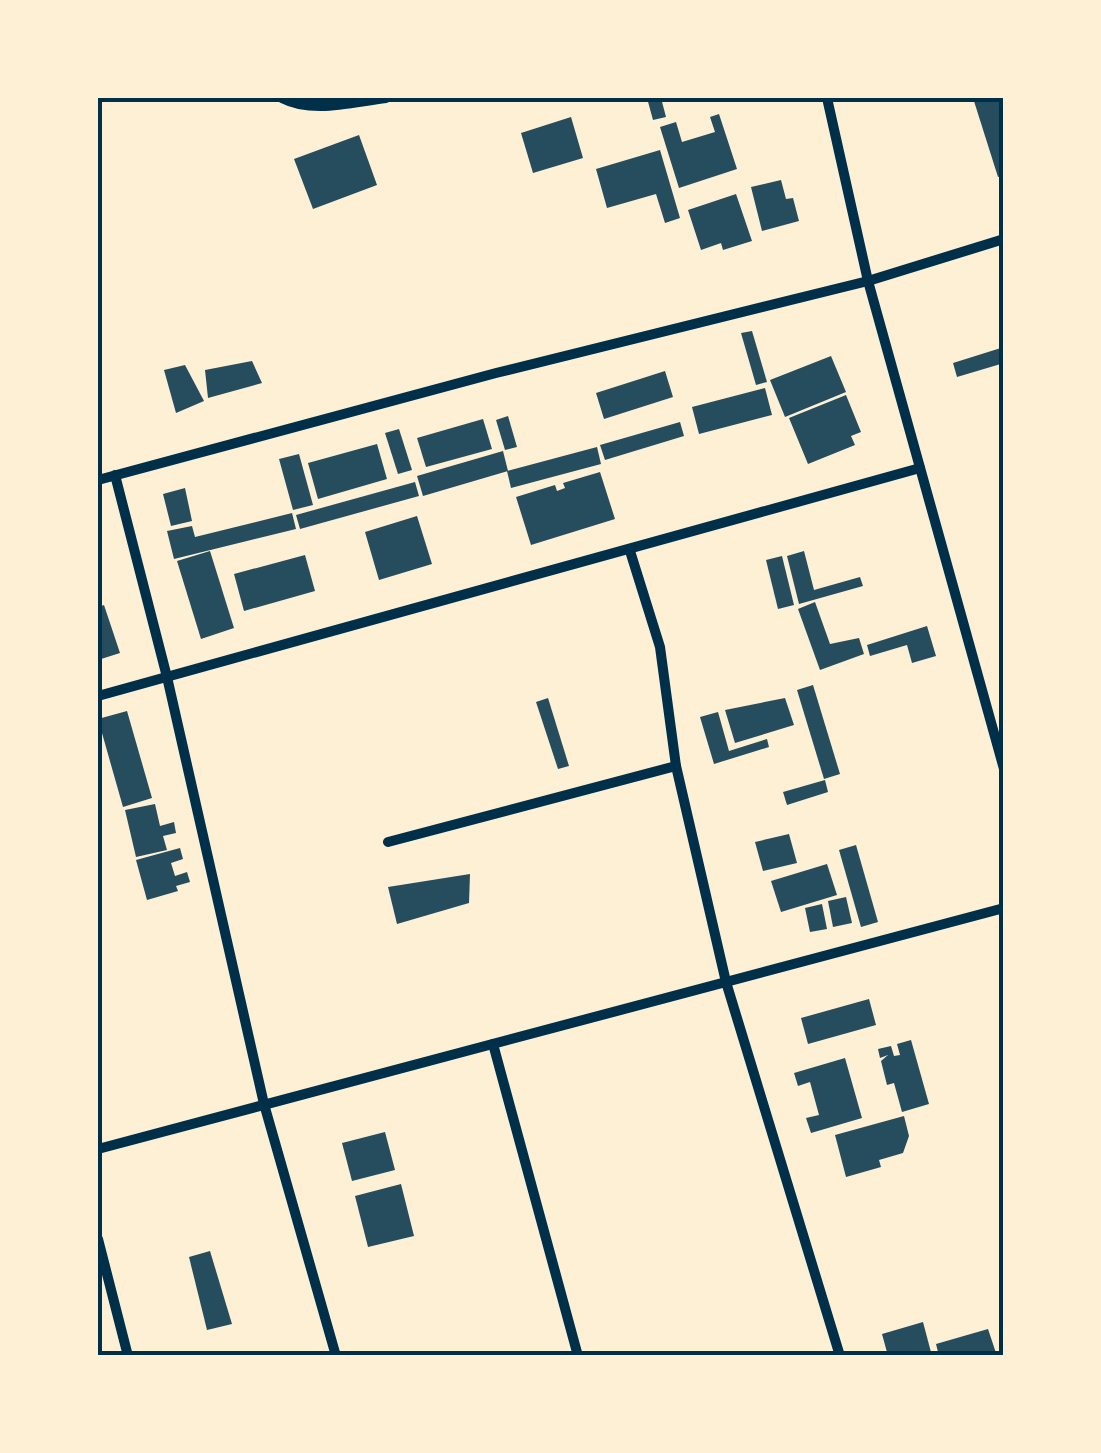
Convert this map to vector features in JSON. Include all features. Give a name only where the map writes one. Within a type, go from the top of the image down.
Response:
[{"type":"street","points":[[282,98],[296,106],[386,98]]},
{"type":"street","points":[[826,98],[868,280],[1004,769]]},
{"type":"street","points":[[98,480],[496,373],[868,280],[1004,239]]},
{"type":"street","points":[[98,696],[920,468]]},
{"type":"street","points":[[115,475],[167,678],[264,1104],[336,1356]]},
{"type":"street","points":[[630,551],[660,647],[676,766],[726,982],[840,1356]]},
{"type":"street","points":[[388,842],[676,766]]},
{"type":"street","points":[[98,1149],[1004,908]]},
{"type":"street","points":[[492,1044],[578,1356]]},
{"type":"street","points":[[98,1239],[128,1356]]},
{"type":"building","points":[[647,98],[661,98],[666,117],[653,120]]},
{"type":"building","points":[[973,98],[1003,98],[1004,175],[998,177]]},
{"type":"building","points":[[719,114],[737,169],[679,188],[660,127],[676,122],[682,142],[715,132],[710,117]]},
{"type":"building","points":[[571,117],[583,158],[533,173],[521,133]]},
{"type":"building","points":[[359,135],[377,185],[313,209],[294,159]]},
{"type":"building","points":[[660,150],[680,218],[665,223],[656,194],[607,208],[596,169]]},
{"type":"building","points":[[781,180],[786,199],[793,198],[799,221],[762,231],[751,187]]},
{"type":"building","points":[[736,194],[752,241],[723,250],[721,243],[701,250],[688,210]]},
{"type":"building","points":[[752,331],[767,382],[756,385],[741,333]]},
{"type":"building","points":[[1004,347],[1004,363],[957,377],[953,363]]},
{"type":"building","points":[[831,356],[846,392],[785,417],[770,380]]},
{"type":"building","points":[[252,361],[262,383],[208,398],[205,370]]},
{"type":"building","points":[[185,365],[204,401],[176,413],[164,370]]},
{"type":"building","points":[[665,371],[673,397],[604,419],[596,393]]},
{"type":"building","points":[[765,388],[772,415],[699,434],[692,407]]},
{"type":"building","points":[[846,395],[861,432],[851,436],[855,445],[808,464],[789,418]]},
{"type":"building","points":[[508,416],[517,447],[505,450],[496,420]]},
{"type":"building","points":[[483,419],[492,449],[426,467],[417,438]]},
{"type":"building","points":[[680,422],[684,436],[605,460],[600,445]]},
{"type":"building","points":[[399,429],[412,470],[398,474],[385,433]]},
{"type":"building","points":[[377,444],[387,479],[318,499],[308,463]]},
{"type":"building","points":[[597,447],[601,464],[511,488],[507,471]]},
{"type":"building","points":[[503,451],[508,471],[423,496],[417,476]]},
{"type":"building","points":[[299,454],[313,505],[293,510],[279,459]]},
{"type":"building","points":[[600,472],[615,519],[531,545],[516,497],[555,485],[557,491],[565,488],[563,483]]},
{"type":"building","points":[[415,482],[419,496],[300,529],[296,515]]},
{"type":"building","points":[[185,488],[192,521],[171,526],[163,494]]},
{"type":"building","points":[[292,513],[296,529],[174,559],[167,531],[192,526],[195,537]]},
{"type":"building","points":[[417,516],[432,564],[379,580],[365,532]]},
{"type":"building","points":[[210,551],[234,628],[201,639],[177,561]]},
{"type":"building","points":[[804,551],[814,590],[860,577],[863,586],[799,604],[787,556]]},
{"type":"building","points":[[305,555],[315,591],[244,611],[234,574]]},
{"type":"building","points":[[782,556],[794,605],[778,609],[766,560]]},
{"type":"building","points":[[815,602],[830,644],[859,638],[864,654],[820,670],[798,609]]},
{"type":"building","points":[[104,605],[120,653],[98,660],[98,607]]},
{"type":"building","points":[[927,626],[936,656],[912,663],[907,645],[870,656],[867,645]]},
{"type":"building","points":[[813,685],[840,774],[824,779],[797,690]]},
{"type":"building","points":[[548,698],[569,766],[558,769],[536,702]]},
{"type":"building","points":[[785,698],[794,725],[735,743],[725,710]]},
{"type":"building","points":[[127,711],[152,798],[123,807],[98,719]]},
{"type":"building","points":[[718,712],[729,751],[767,739],[769,747],[714,764],[700,717]]},
{"type":"building","points":[[825,780],[828,792],[787,805],[783,792]]},
{"type":"building","points":[[155,804],[160,826],[174,822],[176,833],[163,836],[167,850],[136,857],[125,810]]},
{"type":"building","points":[[789,834],[797,863],[763,871],[755,842]]},
{"type":"building","points":[[856,845],[878,922],[861,927],[839,850]]},
{"type":"building","points":[[180,848],[183,859],[171,863],[175,876],[187,872],[190,882],[176,886],[178,891],[147,900],[136,860]]},
{"type":"building","points":[[827,864],[837,895],[781,912],[771,881]]},
{"type":"building","points":[[470,874],[469,903],[397,924],[388,887]]},
{"type":"building","points":[[846,897],[852,923],[833,927],[828,901]]},
{"type":"building","points":[[822,904],[827,929],[810,932],[805,908]]},
{"type":"building","points":[[869,999],[876,1025],[808,1044],[801,1018]]},
{"type":"building","points":[[911,1040],[929,1104],[902,1112],[894,1083],[887,1085],[881,1061],[888,1055],[880,1058],[878,1049],[891,1046],[894,1056],[900,1055],[897,1044]]},
{"type":"building","points":[[845,1058],[862,1118],[811,1133],[806,1118],[819,1115],[810,1082],[798,1086],[794,1073]]},
{"type":"building","points":[[904,1116],[909,1136],[903,1153],[879,1160],[881,1167],[846,1177],[835,1135]]},
{"type":"building","points":[[385,1132],[395,1170],[352,1181],[342,1143]]},
{"type":"building","points":[[401,1184],[414,1236],[368,1247],[355,1196]]},
{"type":"building","points":[[210,1251],[232,1324],[207,1330],[189,1257]]},
{"type":"building","points":[[923,1322],[932,1356],[888,1356],[882,1334]]},
{"type":"building","points":[[988,1329],[997,1356],[939,1356],[936,1344]]}]
